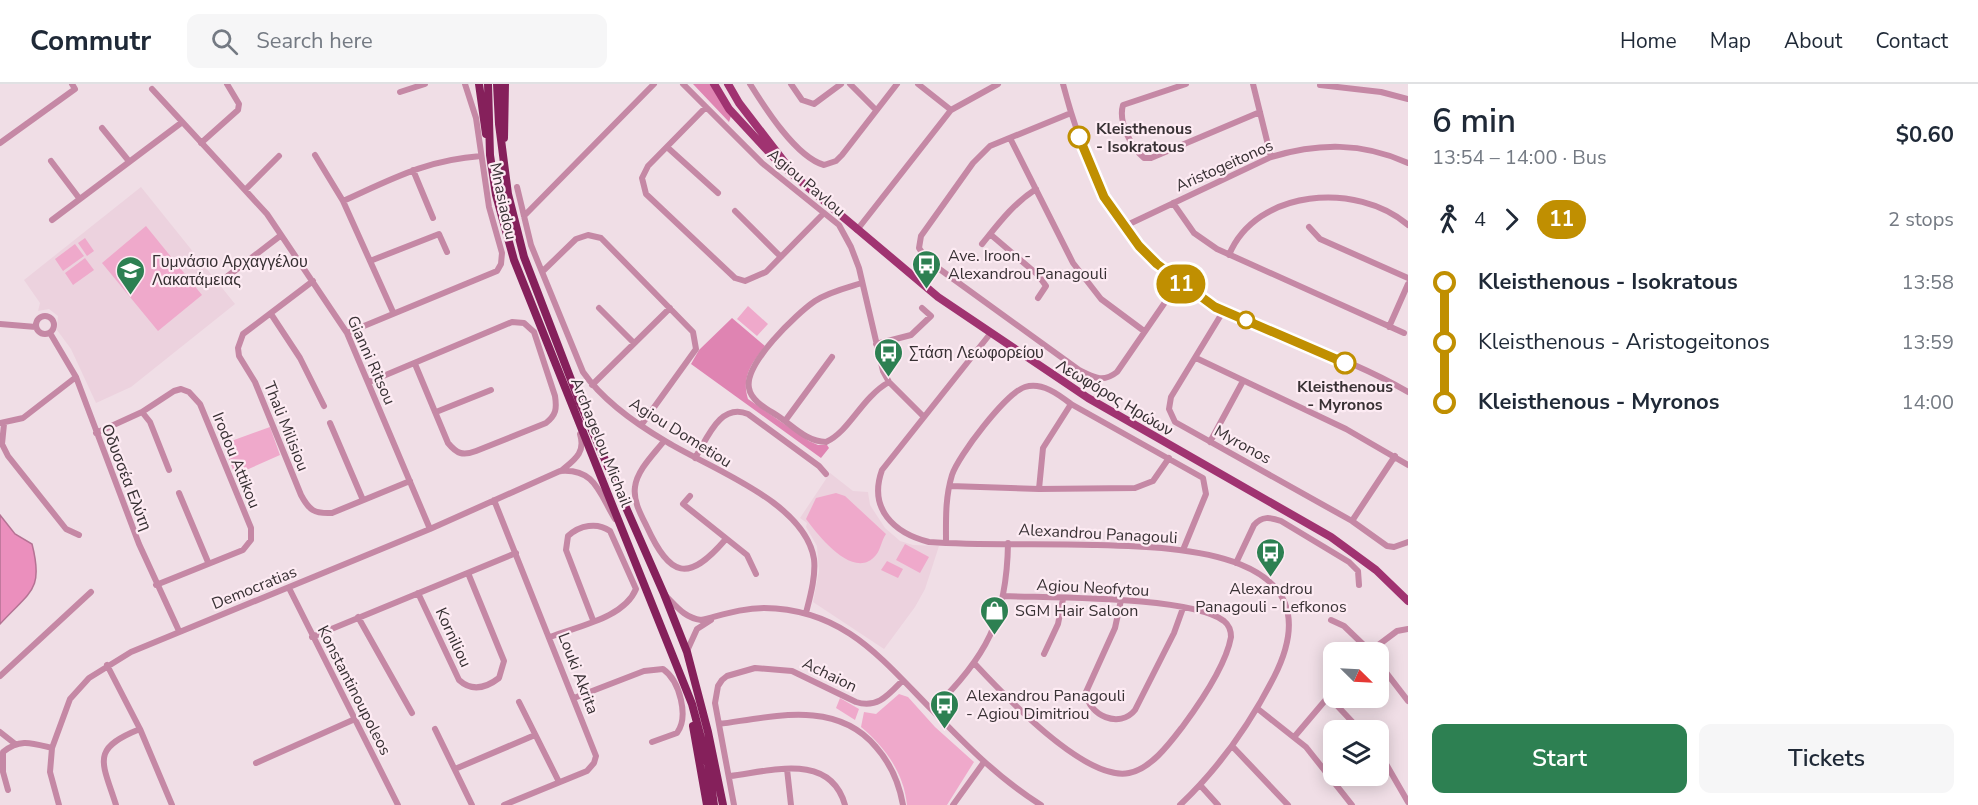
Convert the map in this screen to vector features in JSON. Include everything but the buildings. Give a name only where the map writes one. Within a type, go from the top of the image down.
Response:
[{"type":"highway","points":[[479,84],[486,156]]},
{"type":"highway","name":"Archagelou Michail","points":[[488,84],[486,156],[514,260],[567,384],[586,417],[687,652],[696,682],[723,805]]},
{"type":"highway","name":"Archagelou Michail","points":[[497,84],[507,194],[524,257],[567,384],[576,420],[681,673],[701,734],[714,805]]},
{"type":"highway","points":[[502,157],[505,84]]},
{"type":"highway","points":[[681,673],[707,805]]},
{"type":"highway","points":[[696,682],[703,695],[714,730],[728,805]]},
{"type":"main road","name":"Λεωφόρος Ηρώων","points":[[714,84],[729,109],[758,142],[857,230],[938,297],[1088,398],[1331,537],[1376,570],[1408,601]]},
{"type":"main road","name":"Λεωφόρος Ηρώων","points":[[728,84],[739,104],[793,174]]},
{"type":"street","points":[[0,142],[75,89],[72,84]]},
{"type":"street","points":[[201,144],[238,110],[239,104],[227,84]]},
{"type":"street","points":[[400,92],[425,84]]},
{"type":"street","name":"Mnasiadou","points":[[347,333],[393,312],[497,271],[501,264],[502,253],[489,207],[486,156],[465,84]]},
{"type":"street","points":[[524,216],[654,84]]},
{"type":"street","name":"Agiou Pavlou","points":[[683,84],[762,163],[824,213],[846,236],[862,283],[879,361],[889,382],[923,416]]},
{"type":"street","points":[[750,84],[792,140],[811,159],[824,165],[836,161],[842,155],[897,84]]},
{"type":"street","points":[[791,84],[802,100],[814,104],[841,84]]},
{"type":"street","points":[[850,84],[876,110]]},
{"type":"street","points":[[918,84],[951,110]]},
{"type":"street","points":[[857,230],[951,110],[998,84]]},
{"type":"street","points":[[1063,84],[1087,162],[1104,197],[1139,246],[1179,282],[1199,298],[1408,392]]},
{"type":"street","points":[[1186,84],[1124,105],[1121,112],[1127,134],[1144,159],[1151,159],[1260,112]]},
{"type":"street","points":[[1253,84],[1271,157]]},
{"type":"street","points":[[1320,85],[1381,92],[1408,99]]},
{"type":"street","name":"Gianni Ritsou","points":[[152,88],[181,123],[267,214],[347,333],[430,530]]},
{"type":"street","points":[[706,107],[648,166],[642,178],[646,194],[735,278],[745,281],[756,278],[781,258],[824,213]]},
{"type":"street","points":[[1071,113],[990,146],[973,163],[921,236],[919,248],[927,260],[1097,380],[1108,379],[1117,372],[1179,282]]},
{"type":"street","points":[[52,220],[128,160],[181,123]]},
{"type":"street","points":[[102,128],[128,160]]},
{"type":"street","points":[[1010,138],[1073,263],[1101,298],[1144,331]]},
{"type":"street","name":"Aristogeitonos","points":[[1125,226],[1271,157],[1310,147],[1345,146],[1374,150],[1408,163]]},
{"type":"street","points":[[667,147],[718,194]]},
{"type":"street","points":[[315,155],[344,201],[393,312]]},
{"type":"street","points":[[245,190],[279,156]]},
{"type":"street","points":[[344,201],[413,170],[447,159],[486,156]]},
{"type":"street","points":[[51,161],[79,198]]},
{"type":"street","points":[[413,170],[433,218]]},
{"type":"street","name":"Agiou Dometiou","points":[[517,187],[531,245],[583,372],[592,385],[622,412],[664,441],[763,495],[782,508],[797,524],[814,558],[806,614]]},
{"type":"street","points":[[982,244],[1005,215],[1022,198],[1036,189]]},
{"type":"street","points":[[1229,255],[1240,233],[1248,224],[1273,211],[1304,200],[1335,197],[1368,202],[1408,225]]},
{"type":"street","points":[[1173,203],[1194,233],[1229,255],[1404,333]]},
{"type":"street","points":[[735,211],[781,258]]},
{"type":"street","points":[[1309,227],[1320,239],[1408,278]]},
{"type":"street","points":[[370,261],[439,234],[447,252]]},
{"type":"street","points":[[543,271],[576,239],[588,234],[601,238],[693,332],[696,349],[642,424]]},
{"type":"street","points":[[990,234],[1038,275],[1046,286],[1038,298]]},
{"type":"street","points":[[220,282],[280,236]]},
{"type":"street","name":"Thali Milisiou","points":[[313,281],[243,334],[238,348],[238,356],[255,382],[301,495],[308,509],[319,514],[332,513],[410,481]]},
{"type":"street","points":[[862,283],[828,294],[810,305],[781,332],[755,366],[750,376],[749,390],[755,400],[810,439],[826,442],[836,437],[863,403],[889,382]]},
{"type":"street","points":[[1389,327],[1408,284]]},
{"type":"street","points":[[599,308],[633,342]]},
{"type":"street","points":[[592,385],[670,308]]},
{"type":"street","points":[[876,344],[904,338],[917,331],[931,316],[922,308]]},
{"type":"street","name":"Myronos","points":[[1224,310],[1171,397],[1169,409],[1175,422],[1352,521],[1387,546],[1394,548],[1408,542]]},
{"type":"street","points":[[271,314],[300,358],[324,406]]},
{"type":"street","name":"Οδυσσέα Ελύτη","points":[[36,327],[40,317],[51,317],[55,323],[50,333]]},
{"type":"street","points":[[369,382],[512,322],[524,323],[534,332],[555,396],[557,407],[554,417],[546,423],[465,455],[455,452],[448,443],[416,364]]},
{"type":"street","name":"Οδυσσέα Ελύτη","points":[[0,324],[36,327]]},
{"type":"street","name":"Οδυσσέα Ελύτη","points":[[36,327],[40,333],[50,333]]},
{"type":"street","name":"Οδυσσέα Ελύτη","points":[[50,333],[76,377],[156,585],[178,631]]},
{"type":"street","name":"Alexandrou Panagouli","points":[[990,334],[887,461],[879,480],[880,504],[888,518],[903,534],[929,542],[946,543],[1144,546],[1183,550],[1236,563],[1254,571],[1274,586],[1289,617],[1287,651],[1258,709],[1233,747],[1180,805]]},
{"type":"street","points":[[785,421],[831,357]]},
{"type":"street","points":[[1196,358],[1395,456],[1408,465]]},
{"type":"street","points":[[76,377],[23,418],[2,423],[2,444],[8,456],[66,529],[79,535]]},
{"type":"street","points":[[1210,442],[1243,381]]},
{"type":"street","points":[[946,543],[945,505],[961,456],[1012,395],[1024,387],[1034,386],[1053,391],[1071,404],[1199,474],[1206,483],[1204,501],[1183,550]]},
{"type":"street","name":"Irodou Attikou","points":[[96,434],[142,412],[174,391],[182,389],[189,392],[200,404],[251,528],[251,540],[243,550],[208,562],[156,585]]},
{"type":"street","points":[[436,412],[491,390]]},
{"type":"street","points":[[1039,489],[1043,448],[1071,404]]},
{"type":"street","points":[[695,458],[725,414],[735,410],[748,414],[819,466],[826,474]]},
{"type":"street","points":[[142,412],[150,422],[169,470]]},
{"type":"street","name":"Democratias","points":[[59,805],[50,772],[52,748],[70,699],[89,678],[107,665],[178,631],[430,530],[560,471],[576,459],[582,449],[583,442],[576,420]]},
{"type":"street","points":[[330,423],[363,500]]},
{"type":"street","points":[[664,441],[636,479],[635,487],[639,509],[659,553],[674,566],[699,566],[706,562],[725,540]]},
{"type":"street","points":[[1352,521],[1395,456]]},
{"type":"street","points":[[950,486],[1039,489],[1135,488],[1153,481],[1169,458]]},
{"type":"street","points":[[560,471],[574,470],[592,479],[621,529]]},
{"type":"street","points":[[178,493],[208,562]]},
{"type":"street","points":[[690,496],[683,504],[725,540],[747,555],[756,574]]},
{"type":"street","name":"Louki Akrita","points":[[494,500],[596,756],[594,764],[587,771],[504,805]]},
{"type":"street","points":[[1236,563],[1254,525],[1263,518],[1274,518],[1349,562],[1358,571],[1359,585]]},
{"type":"street","points":[[550,638],[623,608],[631,601],[636,589],[610,531],[602,525],[591,525],[572,533],[568,536],[566,550],[593,620]]},
{"type":"street","points":[[932,710],[975,664],[990,637],[1004,596],[1008,543]]},
{"type":"street","points":[[312,637],[516,554]]},
{"type":"street","name":"Korniliou","points":[[418,593],[459,680],[475,688],[488,685],[499,678],[504,661],[468,573]]},
{"type":"street","name":"Konstantinoupoleos","points":[[289,588],[398,805]]},
{"type":"street","points":[[0,676],[91,592]]},
{"type":"street","points":[[664,594],[685,616],[693,619],[763,608],[806,614],[853,635],[883,657],[984,762],[1018,790],[1041,805]]},
{"type":"street","name":"Agiou Neofytou","points":[[975,664],[1018,709],[1051,737],[1100,768],[1119,774],[1131,773],[1148,764],[1181,728],[1203,696],[1230,643],[1231,632],[1223,621],[1183,608],[1120,600],[1004,596]]},
{"type":"street","points":[[1044,654],[1058,624],[1063,599]]},
{"type":"street","points":[[1120,600],[1115,628],[1086,692],[1086,699],[1095,711],[1114,720],[1127,718],[1135,710],[1174,633],[1183,608]]},
{"type":"street","points":[[687,652],[697,629],[720,616]]},
{"type":"street","points":[[358,617],[412,713]]},
{"type":"street","points":[[1331,620],[1344,626],[1360,642]]},
{"type":"street","points":[[1383,642],[1397,631],[1408,629]]},
{"type":"street","points":[[107,665],[140,729],[172,805]]},
{"type":"street","name":"Achaion","points":[[734,805],[715,703],[718,686],[727,676],[755,668],[792,670],[856,702],[866,704],[884,699],[903,680]]},
{"type":"street","points":[[574,698],[644,671],[663,669],[674,681],[684,715],[683,723],[677,733],[652,742]]},
{"type":"street","points":[[1389,676],[1408,701]]},
{"type":"street","points":[[519,702],[559,782]]},
{"type":"street","points":[[1295,735],[1323,702]]},
{"type":"street","points":[[1339,708],[1351,720]]},
{"type":"street","points":[[1258,709],[1295,735],[1318,760],[1352,805]]},
{"type":"street","points":[[719,724],[794,714],[822,716],[841,721],[873,743],[890,765],[903,805]]},
{"type":"street","points":[[256,763],[355,719]]},
{"type":"street","points":[[116,805],[103,764],[104,754],[109,745],[120,737],[140,729]]},
{"type":"street","points":[[435,729],[472,805]]},
{"type":"street","points":[[0,732],[14,743]]},
{"type":"street","points":[[454,769],[535,735]]},
{"type":"street","points":[[8,790],[3,772],[3,752],[14,743],[26,741],[52,748]]},
{"type":"street","points":[[1233,747],[1275,788],[1288,805]]},
{"type":"street","points":[[953,805],[984,762]]},
{"type":"street","points":[[730,776],[787,769],[811,769],[827,777],[839,790],[845,805]]},
{"type":"street","points":[[787,769],[791,805]]},
{"type":"street","points":[[1389,769],[1408,802]]},
{"type":"street","points":[[1200,785],[1218,805]]},
{"type":"shaded area","points":[[693,84],[711,84],[731,116],[729,122]]},
{"type":"shaded area","name":"Γυμνάσιο Αρχαγγέλου Λακατάμειας","points":[[141,187],[235,304],[131,387],[96,403],[71,349],[57,330],[58,316],[49,309],[38,311],[40,303],[24,280]]},
{"type":"shaded area","points":[[146,226],[202,295],[158,331],[102,263]]},
{"type":"shaded area","points":[[85,238],[94,251],[87,256],[78,243]]},
{"type":"shaded area","points":[[75,244],[84,256],[63,271],[55,259]]},
{"type":"shaded area","points":[[85,258],[94,270],[73,285],[65,273]]},
{"type":"shaded area","points":[[748,306],[768,324],[757,336],[737,319]]},
{"type":"shaded area","points":[[732,318],[765,346],[752,364],[747,377],[748,399],[809,441],[818,445],[827,445],[829,448],[821,458],[691,364],[699,350]]},
{"type":"shaded area","points":[[270,427],[280,455],[235,475],[223,444]]},
{"type":"shaded area","points":[[830,473],[853,491],[868,492],[870,505],[885,528],[900,541],[913,545],[939,546],[925,589],[915,607],[884,649],[813,602],[819,571],[817,546],[806,527],[807,523],[800,518]]},
{"type":"shaded area","points":[[836,493],[845,496],[886,534],[878,553],[867,562],[857,563],[847,560],[837,553],[806,519],[816,498]]},
{"type":"shaded area","points":[[0,515],[15,534],[32,544],[36,572],[32,589],[0,624]]},
{"type":"shaded area","points":[[905,544],[929,557],[920,573],[896,560]]},
{"type":"shaded area","points":[[887,561],[903,569],[898,578],[881,570]]},
{"type":"shaded area","points":[[899,694],[908,697],[935,727],[974,762],[947,805],[907,805],[902,782],[892,762],[878,743],[861,727],[864,712],[876,714]]},
{"type":"shaded area","points":[[840,698],[859,709],[855,720],[836,708]]},
{"type":"bus line","name":"11","points":[[1079,137],[1087,162],[1104,197],[1139,246],[1157,264],[1199,298],[1215,307],[1345,363]]},
{"type":"place","name":"Kleisthenous - Isokratous","points":[[1079,137]]},
{"type":"place","name":"Ave. Iroon - Alexandrou Panagouli","points":[[927,290]]},
{"type":"place","name":"Γυμνάσιο Αρχαγγέλου Λακατάμειας","points":[[131,296]]},
{"type":"place","name":"Kleisthenous - Myronos","points":[[1345,363]]},
{"type":"place","name":"Στάση Λεωφορείου","points":[[888,378]]},
{"type":"place","name":"Alexandrou Panagouli - Lefkonos","points":[[1271,578]]},
{"type":"place","name":"SGM Hair Saloon","points":[[994,636]]},
{"type":"place","name":"Alexandrou Panagouli - Agiou Dimitriou","points":[[945,730]]}]
